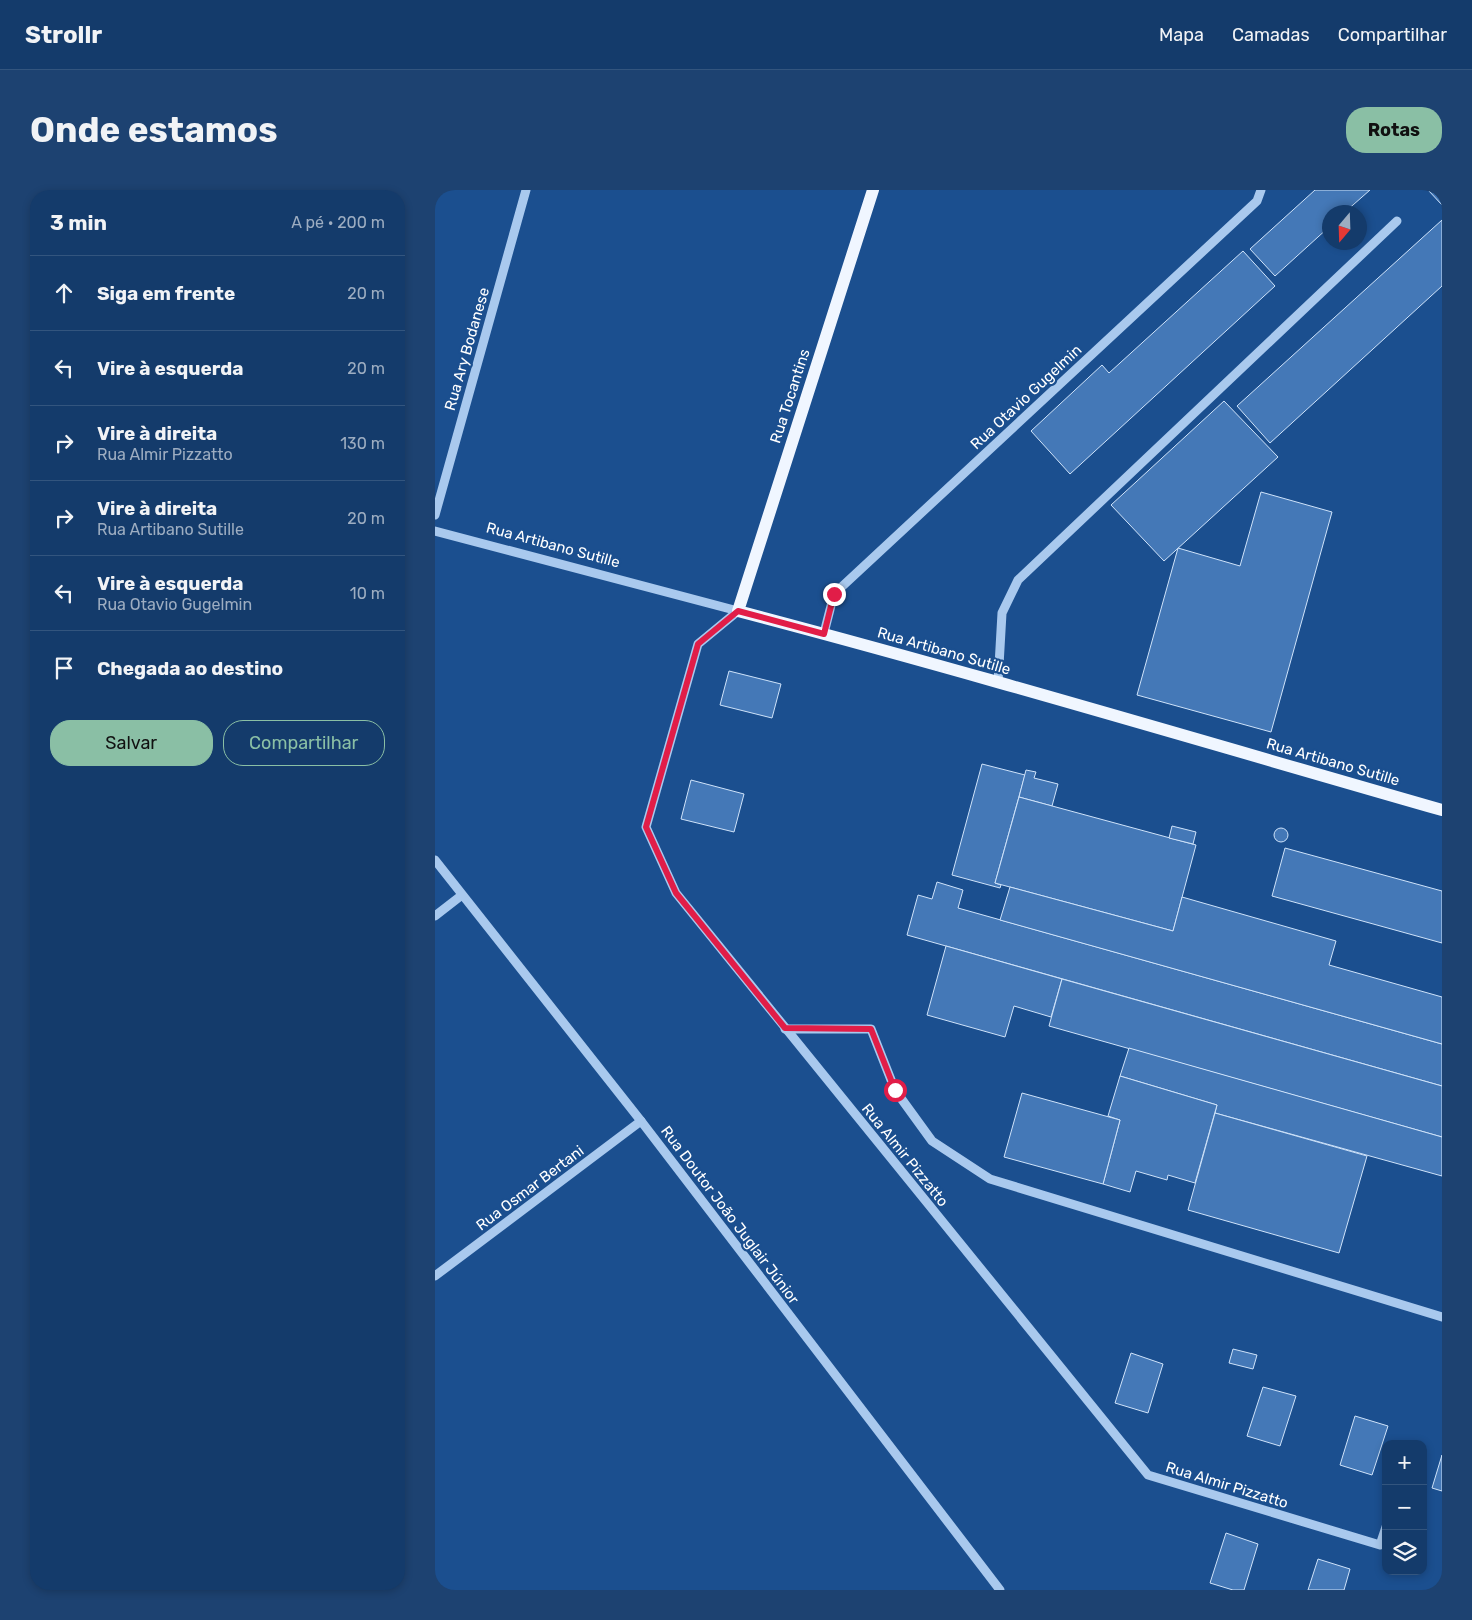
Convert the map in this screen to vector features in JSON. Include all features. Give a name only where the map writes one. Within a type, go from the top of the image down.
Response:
[{"type":"main road","name":"Rua Tocantins","points":[[738,611],[873,190]]},
{"type":"main road","name":"Rua Artibano Sutille","points":[[738,611],[1442,810]]},
{"type":"street","name":"Rua Ary Bodanese","points":[[435,515],[527,190]]},
{"type":"street","name":"Rua Otavio Gugelmin","points":[[824,634],[834,594],[1257,201],[1261,190]]},
{"type":"street","points":[[998,683],[1002,613],[1018,580],[1397,222]]},
{"type":"street","name":"Rua Artibano Sutille","points":[[435,530],[738,611]]},
{"type":"street","name":"Rua Almir Pizzatto","points":[[738,611],[698,644],[646,827],[676,893],[1148,1476],[1380,1545],[1385,1530]]},
{"type":"street","name":"Rua Doutor João Juglair Júnior","points":[[435,860],[641,1121],[1000,1590]]},
{"type":"street","points":[[435,916],[462,895]]},
{"type":"street","points":[[785,1028],[871,1029],[895,1090],[932,1142],[990,1180],[1442,1317]]},
{"type":"street","name":"Rua Osmar Bertani","points":[[435,1276],[641,1121]]},
{"type":"building","points":[[1315,190],[1370,190],[1353,205],[1322,205],[1322,233],[1275,276],[1250,249]]},
{"type":"building","points":[[1428,190],[1442,190],[1442,205]]},
{"type":"building","points":[[1442,220],[1442,286],[1270,443],[1237,406]]},
{"type":"building","points":[[1243,251],[1275,286],[1070,474],[1031,431],[1102,365],[1109,373]]},
{"type":"building","points":[[1224,401],[1278,457],[1164,561],[1111,505]]},
{"type":"building","points":[[1261,492],[1332,512],[1271,732],[1137,695],[1178,548],[1240,566]]},
{"type":"building","points":[[729,671],[781,684],[772,718],[720,705]]},
{"type":"building","points":[[982,764],[1025,775],[995,883],[1001,885],[1000,888],[952,875]]},
{"type":"building","points":[[1026,770],[1036,772],[1034,778],[1058,784],[1052,806],[1019,797]]},
{"type":"building","points":[[691,780],[744,794],[734,832],[681,819]]},
{"type":"building","points":[[1019,797],[1196,845],[1173,931],[995,883]]},
{"type":"building","points":[[1172,826],[1196,832],[1193,844],[1169,838]]},
{"type":"building","points":[[1278,828],[1284,828],[1288,835],[1284,842],[1278,842],[1274,838],[1274,832]]},
{"type":"building","points":[[1285,848],[1442,891],[1442,943],[1272,896]]},
{"type":"building","points":[[937,882],[963,890],[958,908],[1442,1044],[1442,1086],[907,935],[918,895],[932,899]]},
{"type":"building","points":[[1010,887],[1173,931],[1182,897],[1336,941],[1329,965],[1442,997],[1442,1044],[1000,920]]},
{"type":"building","points":[[946,946],[1062,979],[1051,1017],[1014,1006],[1005,1037],[927,1015]]},
{"type":"building","points":[[1062,979],[1442,1086],[1442,1137],[1049,1026]]},
{"type":"building","points":[[1129,1048],[1442,1137],[1442,1176],[1215,1113],[1217,1105],[1120,1076]]},
{"type":"building","points":[[1120,1076],[1217,1105],[1195,1183],[1168,1175],[1167,1180],[1136,1171],[1130,1192],[1103,1184],[1120,1120],[1108,1116]]},
{"type":"building","points":[[1022,1093],[1120,1120],[1103,1184],[1004,1157]]},
{"type":"building","points":[[1215,1113],[1367,1156],[1339,1253],[1188,1210]]},
{"type":"building","points":[[1233,1349],[1257,1355],[1253,1369],[1229,1363]]},
{"type":"building","points":[[1131,1353],[1163,1364],[1148,1413],[1115,1403]]},
{"type":"building","points":[[1263,1387],[1296,1396],[1280,1446],[1247,1436]]},
{"type":"building","points":[[1355,1416],[1388,1426],[1372,1475],[1340,1465]]},
{"type":"building","points":[[1442,1455],[1442,1491],[1432,1488]]},
{"type":"building","points":[[1226,1533],[1258,1544],[1244,1590],[1233,1590],[1210,1583]]},
{"type":"building","points":[[1318,1559],[1350,1569],[1344,1590],[1308,1590]]},
{"type":"route","points":[[834,594],[824,634],[738,611],[698,644],[646,827],[676,893],[785,1028],[871,1029],[895,1090]]}]
